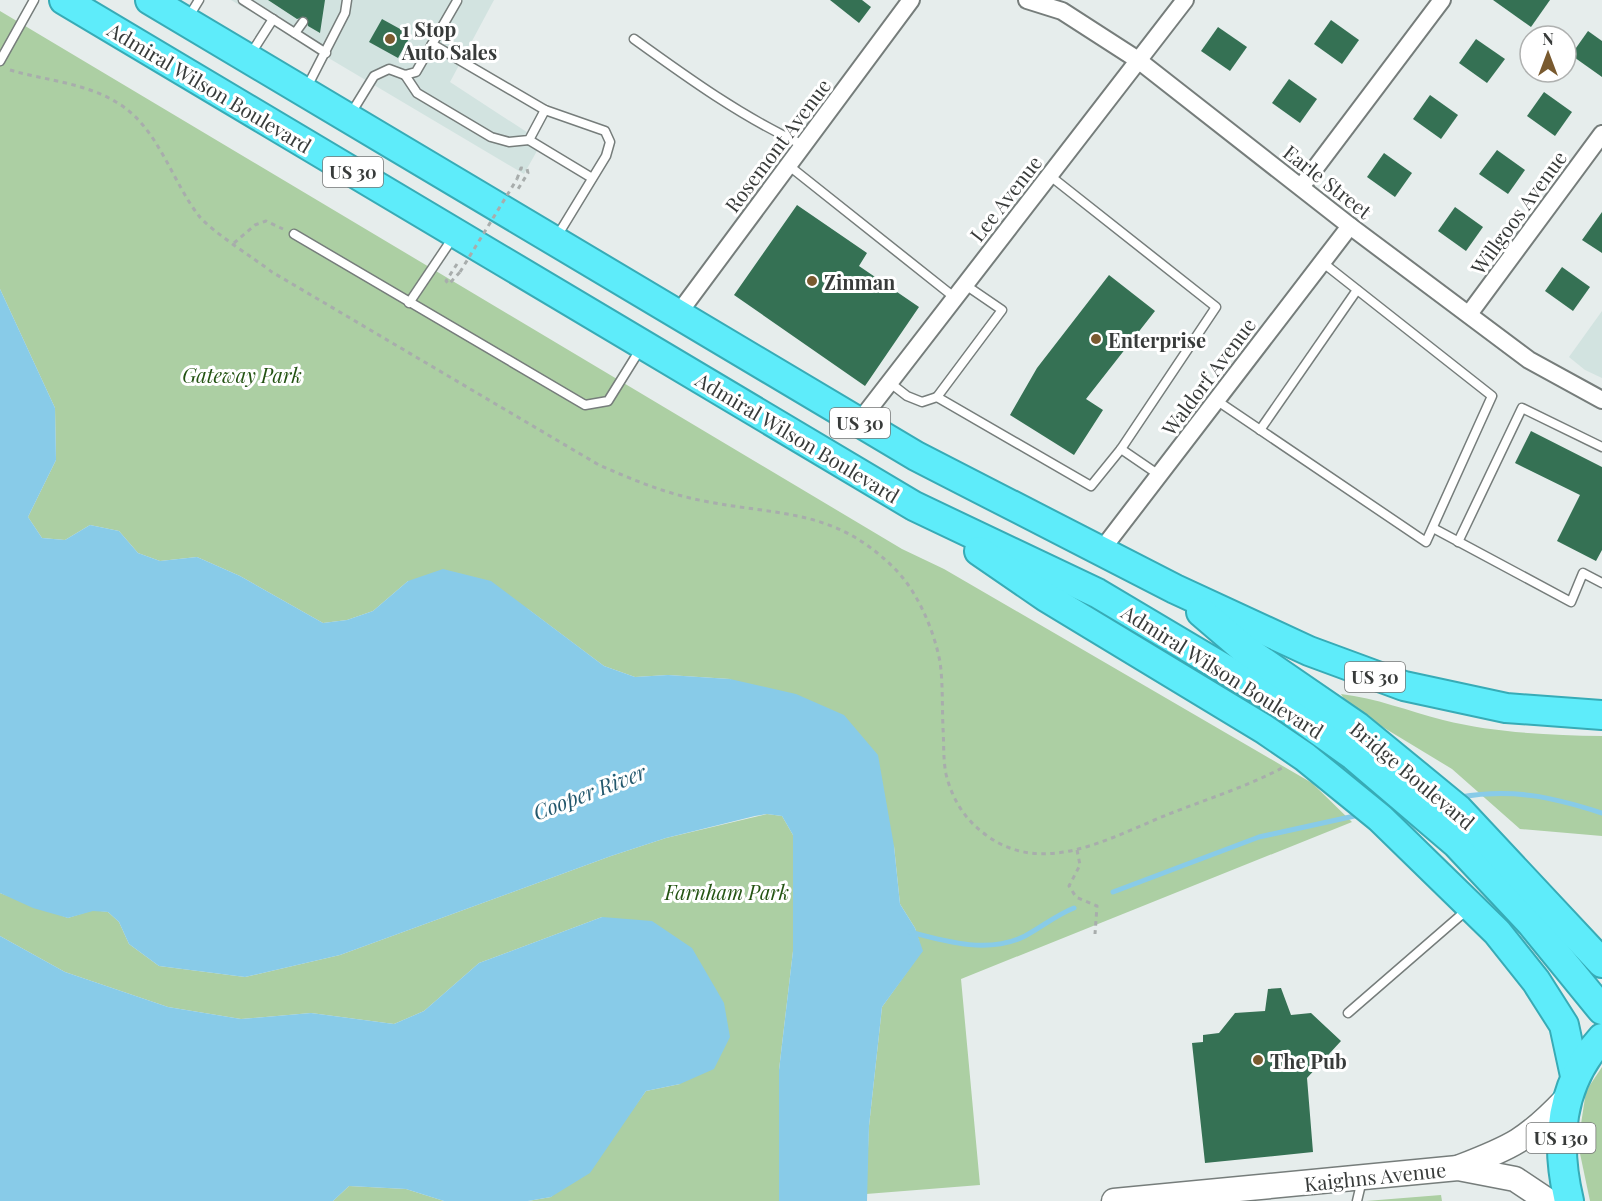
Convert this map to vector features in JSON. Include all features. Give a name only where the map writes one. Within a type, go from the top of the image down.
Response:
[{"type":"highway","name":"Admiral Wilson Boulevard","points":[[64,0],[914,506],[1060,574],[1215,661],[1300,715],[1394,788],[1482,869],[1602,1010]]},
{"type":"highway","name":"Admiral Wilson Boulevard","points":[[150,0],[192,11],[248,58],[859,422],[976,489],[1175,589],[1319,656],[1404,686],[1506,708],[1598,714]]},
{"type":"highway","points":[[914,506],[1046,597],[1234,710],[1305,757],[1406,841],[1497,932],[1558,1012],[1567,1038],[1571,1087]]},
{"type":"highway","name":"Bridge Boulevard","points":[[1175,589],[1243,648],[1317,697],[1458,809],[1602,963]]},
{"type":"highway","name":"US 130","points":[[1569,1201],[1563,1179],[1561,1141],[1571,1087],[1602,1038]]},
{"type":"main road","name":"Kaighns Avenue","points":[[1114,1201],[1221,1196],[1362,1177],[1458,1168],[1497,1153],[1528,1137],[1571,1087]]},
{"type":"main road","name":"Kaighns Avenue","points":[[1458,1168],[1515,1179],[1548,1201]]},
{"type":"street","name":"Rosemont Avenue","points":[[678,314],[911,0]]},
{"type":"street","name":"Earle Street","points":[[1027,0],[1062,10],[1138,60],[1350,226],[1529,360],[1602,399]]},
{"type":"street","name":"Lee Avenue","points":[[859,422],[1185,0]]},
{"type":"street","points":[[1301,188],[1442,0]]},
{"type":"street","name":"Willgoos Avenue","points":[[1469,314],[1602,134]]},
{"type":"street","name":"Waldorf Avenue","points":[[1101,552],[1350,226]]},
{"type":"lane","points":[[1,65],[34,0]]},
{"type":"lane","points":[[243,0],[326,53]]},
{"type":"lane","points":[[258,9],[263,0]]},
{"type":"lane","points":[[304,92],[345,13],[347,0]]},
{"type":"lane","points":[[405,75],[416,72],[457,1]]},
{"type":"lane","points":[[248,58],[273,19]]},
{"type":"lane","points":[[296,33],[303,22]]},
{"type":"lane","points":[[634,39],[726,103],[766,128],[803,145]]},
{"type":"lane","points":[[432,44],[545,110],[605,131],[610,141],[606,156],[554,241]]},
{"type":"lane","points":[[349,118],[374,76],[389,69],[405,75],[417,93],[491,137],[508,142],[529,140],[592,178]]},
{"type":"lane","points":[[529,140],[545,110]]},
{"type":"lane","points":[[788,165],[959,291],[1002,310],[938,397],[922,402],[907,396],[889,382]]},
{"type":"lane","points":[[938,397],[1091,486],[1121,449],[1216,307],[1049,175]]},
{"type":"lane","points":[[409,303],[456,233]]},
{"type":"lane","points":[[294,234],[585,405],[608,401],[643,345]]},
{"type":"lane","points":[[1216,400],[1426,542],[1492,396],[1322,262]]},
{"type":"lane","points":[[1260,430],[1357,290]]},
{"type":"lane","points":[[1458,542],[1522,408],[1602,447]]},
{"type":"lane","points":[[1121,449],[1159,475]]},
{"type":"lane","points":[[1433,528],[1571,602],[1583,573],[1602,583]]},
{"type":"lane","points":[[1348,1012],[1471,906]]},
{"type":"lane","points":[[1357,1201],[1362,1177]]},
{"type":"path","points":[[1,65],[73,85],[116,102],[146,128],[200,218],[272,272],[599,465],[643,485],[704,501],[791,513],[828,523],[863,542],[895,568],[914,596],[929,627],[940,663],[946,773],[956,802],[975,827],[998,844],[1036,855],[1077,850],[1269,775],[1305,757]]},
{"type":"path","points":[[457,264],[446,281],[449,284],[460,273],[517,179],[521,168],[527,169],[528,173],[518,189]]},
{"type":"path","points":[[234,243],[255,225],[266,221],[294,234]]},
{"type":"path","points":[[1077,850],[1080,865],[1069,886],[1076,897],[1097,906],[1095,934]]},
{"type":"shaded area","points":[[231,0],[494,0],[450,82],[542,142],[524,174]]},
{"type":"shaded area","points":[[1602,311],[1602,378],[1585,370],[1569,357]]},
{"type":"green space","name":"Gateway Park","points":[[0,11],[902,549],[944,569],[1312,783],[1352,822],[961,979],[980,1185],[866,1194],[869,1126],[882,1007],[922,951],[915,928],[900,904],[894,846],[730,679],[668,675],[635,677],[604,666],[528,609],[408,581],[373,611],[347,620],[323,623],[240,576],[197,557],[160,561],[138,553],[119,531],[90,525],[65,540],[42,538],[28,517],[56,460],[55,408],[0,289]]},
{"type":"green space","points":[[1341,694],[1367,698],[1443,720],[1482,728],[1542,734],[1602,736],[1602,836],[1520,829],[1452,769],[1348,706]]},
{"type":"green space","name":"Farnham Park","points":[[767,814],[782,816],[793,835],[793,951],[779,1070],[779,1201],[528,1201],[551,1197],[627,1117],[646,1091],[680,1084],[602,917],[479,963],[424,1011],[394,1024],[311,1013],[241,1019],[168,1007],[65,972],[0,936],[0,893],[68,918],[93,910],[108,912],[119,922],[129,944],[159,966],[245,977],[340,955],[611,856],[666,838]]},
{"type":"green space","points":[[1602,1067],[1602,1201],[1590,1201],[1578,1144],[1586,1091]]},
{"type":"green space","points":[[349,1186],[406,1189],[444,1201],[333,1201]]},
{"type":"green space","points":[[1441,1195],[1442,1201],[1366,1201]]},
{"type":"water","name":"Cooper River","points":[[0,289],[55,408],[56,460],[28,517],[42,538],[65,540],[90,525],[119,531],[138,553],[160,561],[197,557],[240,576],[323,623],[347,620],[373,611],[408,581],[443,569],[491,581],[604,666],[635,677],[668,675],[730,679],[796,694],[844,715],[878,755],[894,846],[900,904],[915,928],[923,951],[882,1007],[869,1126],[867,1201],[779,1201],[779,1070],[793,951],[793,835],[782,816],[767,814],[755,816],[666,838],[340,955],[245,977],[159,966],[129,944],[119,922],[108,912],[93,911],[68,918],[33,908],[0,893]]},
{"type":"water","points":[[602,917],[652,921],[692,948],[724,1003],[730,1037],[714,1069],[680,1084],[646,1091],[590,1173],[551,1197],[528,1201],[444,1201],[406,1189],[349,1186],[333,1201],[0,1201],[0,936],[65,972],[168,1007],[241,1019],[311,1013],[394,1024],[424,1011],[479,963]]},
{"type":"building","points":[[268,0],[325,0],[320,33],[308,26],[306,17],[297,19]]},
{"type":"building","points":[[830,0],[862,0],[871,7],[859,23]]},
{"type":"building","points":[[1493,0],[1550,0],[1533,24],[1527,24]]},
{"type":"building","name":"1 Stop Auto Sales","points":[[382,19],[411,35],[398,58],[369,42]]},
{"type":"building","points":[[1331,20],[1359,40],[1342,64],[1314,44]]},
{"type":"building","points":[[1218,27],[1247,47],[1230,71],[1201,51]]},
{"type":"building","points":[[1588,31],[1602,41],[1602,77],[1578,60],[1578,45]]},
{"type":"building","points":[[1476,39],[1505,59],[1487,83],[1459,63]]},
{"type":"building","points":[[1289,79],[1317,99],[1300,123],[1272,103]]},
{"type":"building","points":[[1544,92],[1572,112],[1555,136],[1527,116]]},
{"type":"building","points":[[1430,95],[1458,115],[1441,139],[1413,119]]},
{"type":"building","points":[[1497,150],[1525,170],[1508,194],[1479,174]]},
{"type":"building","points":[[1384,153],[1412,173],[1395,197],[1367,177]]},
{"type":"building","name":"Zinman","points":[[797,205],[867,253],[859,266],[919,307],[865,386],[734,295]]},
{"type":"building","points":[[1455,207],[1483,227],[1466,251],[1438,231]]},
{"type":"building","points":[[1602,212],[1602,253],[1582,240]]},
{"type":"building","points":[[1562,267],[1590,287],[1573,311],[1545,291]]},
{"type":"building","name":"Enterprise","points":[[1109,275],[1155,311],[1086,399],[1103,410],[1074,455],[1010,415],[1037,368]]},
{"type":"building","points":[[1531,431],[1602,467],[1602,550],[1596,561],[1557,541],[1580,495],[1515,463]]},
{"type":"building","name":"The Pub","points":[[1281,988],[1291,1015],[1311,1013],[1341,1041],[1307,1078],[1313,1152],[1205,1163],[1192,1043],[1203,1042],[1203,1035],[1219,1033],[1235,1013],[1265,1011],[1268,989]]},
{"type":"waterway","points":[[1460,797],[1479,794],[1515,794],[1566,802],[1602,813]]},
{"type":"waterway","points":[[1113,892],[1259,837],[1359,815]]},
{"type":"waterway","points":[[910,932],[968,945],[997,944],[1025,936],[1074,908]]},
{"type":"place","name":"1 Stop Auto Sales","points":[[390,39]]},
{"type":"place","name":"Zinman","points":[[812,281]]},
{"type":"place","name":"Enterprise","points":[[1096,339]]},
{"type":"place","name":"The Pub","points":[[1258,1060]]}]
